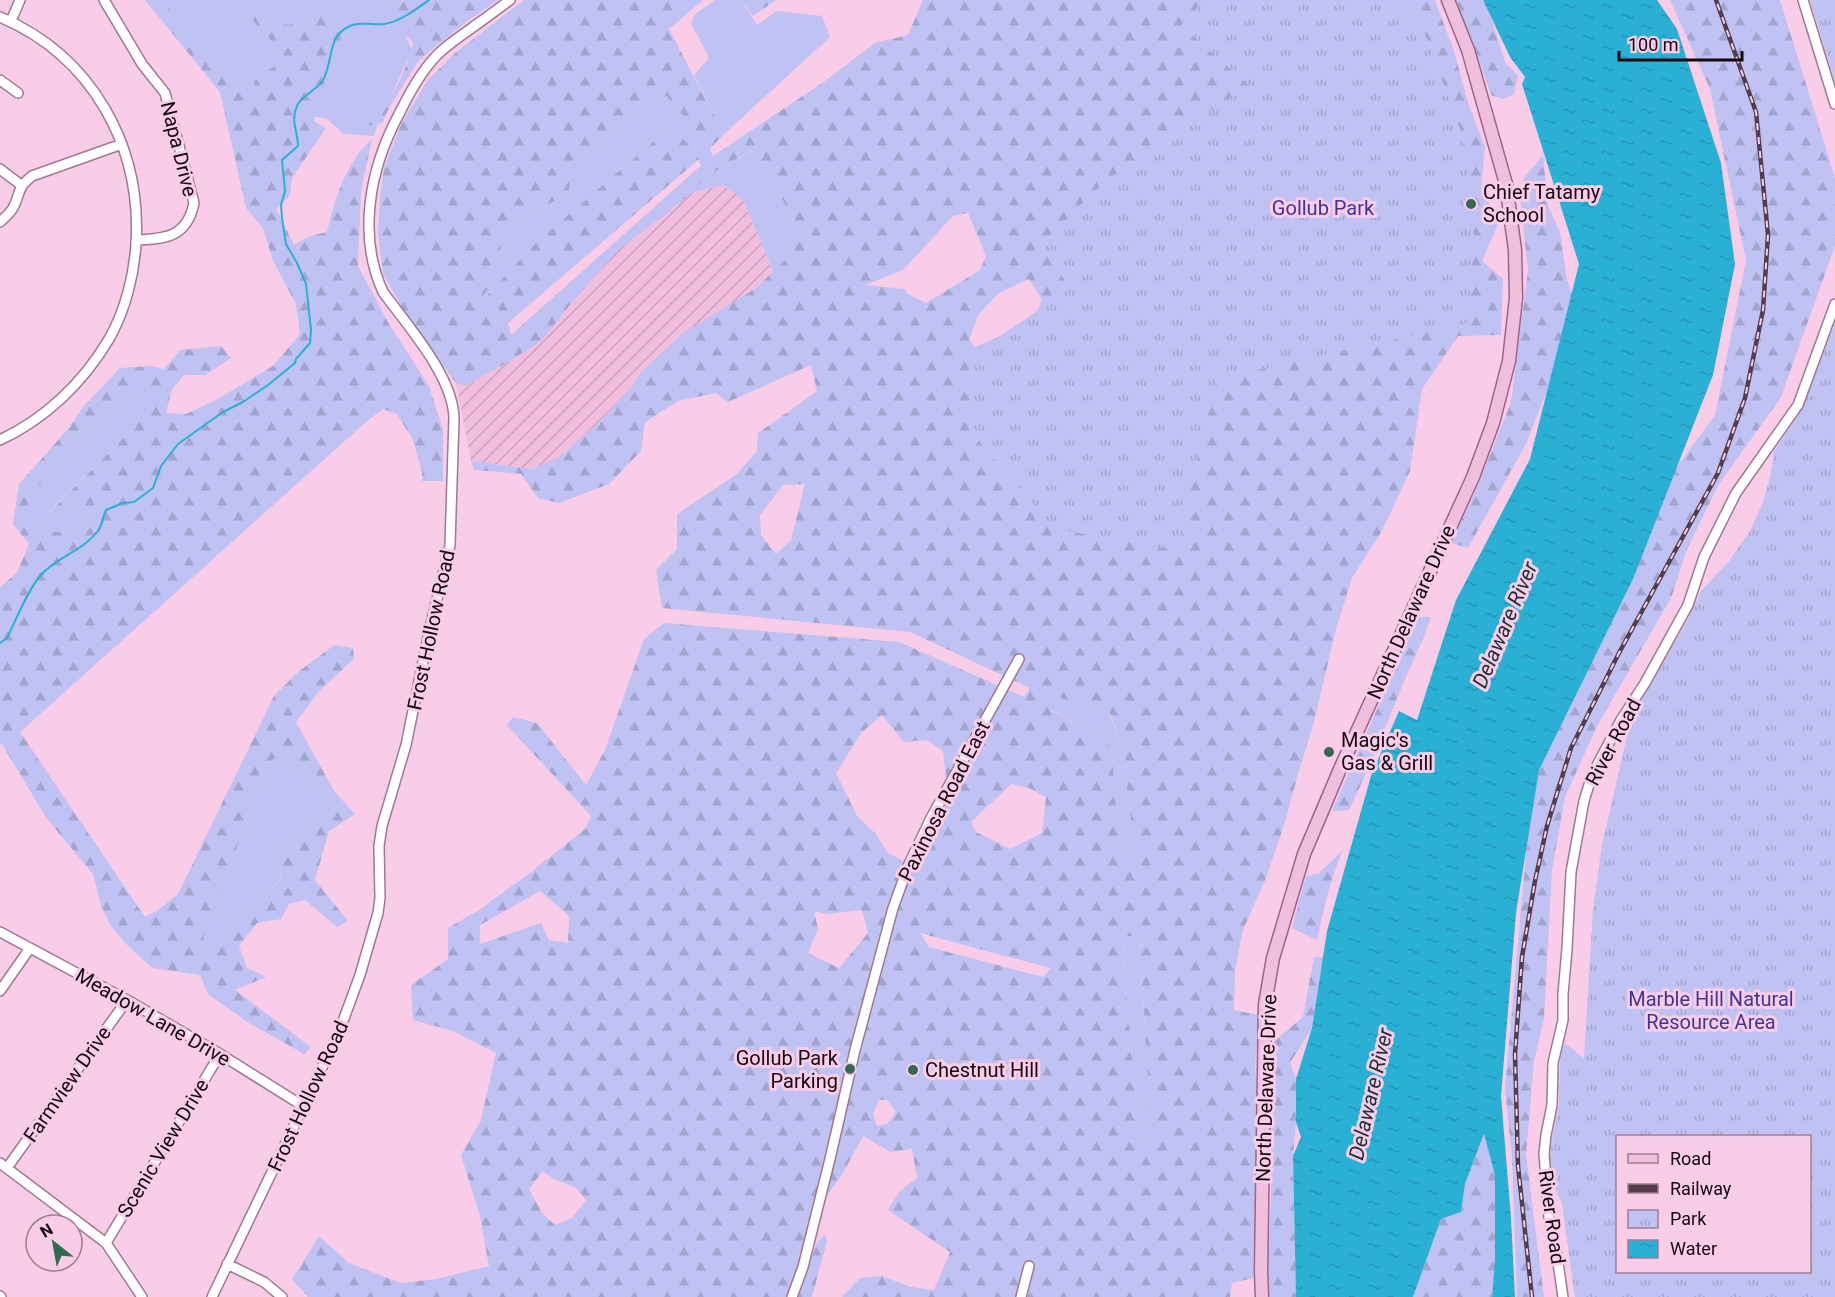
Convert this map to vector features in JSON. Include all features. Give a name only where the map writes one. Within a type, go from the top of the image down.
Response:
[{"type":"main road","name":"North Delaware Drive","points":[[1262,1297],[1265,1004],[1273,958],[1304,854],[1340,768],[1473,477],[1493,423],[1509,361],[1516,298],[1515,250],[1506,184],[1468,50],[1448,0]]},
{"type":"street","points":[[11,21],[20,0]]},
{"type":"street","name":"Napa Drive","points":[[104,0],[142,64],[165,93],[194,204],[189,220],[179,231],[160,240],[136,240]]},
{"type":"street","name":"Frost Hollow Road","points":[[212,1297],[339,1032],[360,975],[377,918],[380,898],[382,826],[406,745],[429,632],[450,545],[454,418],[452,401],[429,355],[383,292],[378,280],[370,236],[371,192],[388,132],[423,72],[456,38],[510,0]]},
{"type":"street","points":[[1803,0],[1835,104]]},
{"type":"street","points":[[0,17],[11,21],[48,45],[72,66],[101,101],[122,144],[130,168],[135,200],[136,240],[135,262],[129,287],[109,339],[69,392],[43,416],[0,440]]},
{"type":"street","points":[[0,80],[18,93]]},
{"type":"street","points":[[0,222],[15,205],[21,185],[32,176],[122,144]]},
{"type":"street","points":[[0,169],[21,185]]},
{"type":"street","name":"River Road","points":[[1563,1297],[1549,1218],[1544,1154],[1552,1104],[1553,1064],[1563,1020],[1571,872],[1584,801],[1592,775],[1621,720],[1645,683],[1688,605],[1704,557],[1736,493],[1797,405],[1835,304]]},
{"type":"street","name":"Paxinosa Road East","points":[[792,1297],[803,1267],[866,1007],[893,908],[909,864],[931,818],[1019,659]]},
{"type":"street","name":"Meadow Lane Drive","points":[[0,932],[127,1000],[303,1106]]},
{"type":"street","points":[[0,991],[30,948]]},
{"type":"street","name":"Farmview Drive","points":[[4,1166],[127,1000]]},
{"type":"street","name":"Scenic View Drive","points":[[106,1243],[220,1054]]},
{"type":"street","points":[[4,1166],[106,1243],[142,1297]]},
{"type":"street","points":[[227,1264],[264,1282],[282,1297]]},
{"type":"street","points":[[1021,1297],[1029,1266]]},
{"type":"shaded area","points":[[724,185],[744,201],[773,272],[756,288],[682,335],[640,373],[631,388],[560,458],[532,469],[471,461],[456,383],[465,386],[542,340],[616,252],[690,193]]},
{"type":"green space","points":[[145,0],[162,0],[238,93],[252,94],[255,81],[273,67],[276,45],[258,27],[237,0],[253,0],[268,23],[290,25],[311,15],[347,11],[336,58],[320,92],[314,121],[326,128],[292,178],[290,195],[276,209],[294,245],[310,236],[327,232],[346,174],[358,154],[372,139],[361,191],[358,266],[389,324],[429,386],[443,430],[443,481],[422,481],[422,472],[413,440],[397,414],[383,409],[20,732],[145,917],[178,894],[274,696],[298,672],[334,645],[353,648],[354,659],[321,689],[296,722],[334,791],[355,814],[329,831],[315,880],[348,921],[337,927],[305,900],[289,904],[281,919],[257,923],[239,946],[247,968],[266,977],[235,990],[311,1047],[304,1054],[249,1023],[208,994],[200,975],[152,968],[123,941],[111,926],[101,906],[93,874],[47,819],[2,744],[0,745],[0,587],[17,573],[29,544],[13,524],[19,484],[68,429],[83,407],[120,368],[151,366],[164,369],[180,350],[221,346],[231,358],[205,375],[184,375],[172,389],[166,413],[186,414],[216,400],[273,366],[300,334],[296,304],[273,261],[263,228],[246,208],[220,92]],"holes":[[[134,390],[154,390],[134,427],[49,513],[60,517],[81,502],[91,513],[78,531],[46,532],[30,520],[28,496]],[[278,754],[319,792],[328,809],[303,832],[277,843],[281,879],[263,901],[231,916],[217,954],[202,950],[207,918],[232,863],[261,772]]]},
{"type":"green space","points":[[153,0],[403,0],[395,10],[412,50],[374,136],[344,134],[327,119],[231,98]]},
{"type":"green space","points":[[405,0],[498,0],[466,22],[419,60],[382,123],[367,126],[354,124],[379,110],[403,73],[413,43],[389,15]]},
{"type":"green space","points":[[524,0],[703,0],[669,29],[724,134],[710,149],[667,96],[645,106],[570,164],[569,194],[534,211],[501,238],[502,269],[479,302],[477,309],[511,335],[707,160],[825,81],[875,43],[908,35],[923,0],[1435,0],[1455,54],[1468,103],[1485,147],[1481,188],[1499,222],[1482,261],[1503,279],[1501,335],[1458,336],[1422,389],[1410,471],[1382,531],[1352,578],[1336,629],[1314,722],[1285,822],[1266,878],[1243,930],[1235,970],[1234,1010],[1259,1015],[1255,1066],[1258,1114],[1253,1278],[1232,1283],[1230,1297],[842,1297],[860,1278],[882,1276],[911,1287],[934,1290],[950,1252],[888,1210],[899,1192],[917,1178],[912,1149],[890,1152],[863,1136],[843,1173],[826,1197],[816,1200],[803,1255],[787,1297],[308,1297],[292,1279],[319,1236],[349,1263],[401,1283],[436,1279],[489,1266],[480,1216],[461,1155],[481,1120],[496,1053],[453,1031],[413,1020],[411,985],[448,959],[448,928],[479,910],[530,873],[585,829],[591,816],[507,725],[513,717],[537,723],[586,785],[605,750],[644,639],[664,623],[899,642],[1024,697],[1030,688],[910,632],[662,608],[656,570],[677,549],[677,514],[737,474],[757,451],[758,433],[817,391],[811,365],[728,402],[716,393],[678,401],[645,422],[641,451],[609,484],[559,503],[538,498],[521,474],[474,470],[471,461],[532,469],[560,457],[597,424],[631,388],[640,373],[682,334],[756,288],[786,259],[788,242],[808,241],[752,150],[711,174],[677,205],[616,252],[542,340],[465,386],[456,383],[411,323],[383,274],[378,233],[384,168],[401,124],[427,81],[455,53]],"holes":[[[968,213],[986,256],[980,270],[926,303],[908,294],[905,289],[865,285],[903,270],[953,216]],[[1029,279],[1042,300],[1032,323],[975,347],[969,340],[978,315],[999,293]],[[805,484],[791,540],[776,554],[761,535],[760,515],[783,485]],[[1058,697],[1110,713],[1125,754],[1136,870],[1121,873],[1112,754],[1108,741],[1102,734],[1078,725],[1050,710]],[[882,715],[904,742],[927,740],[943,751],[946,777],[953,787],[913,866],[888,853],[876,834],[857,816],[836,773],[861,733]],[[1011,784],[1029,788],[1046,797],[1042,833],[1010,849],[976,832],[971,822]],[[540,891],[569,916],[568,943],[549,940],[541,923],[480,944],[480,925]],[[862,910],[868,933],[839,968],[808,953],[818,929],[814,911],[826,914]],[[920,933],[1050,969],[1043,977],[929,947]],[[1123,936],[1140,936],[1153,1140],[1140,1137],[1126,997]],[[879,1100],[887,1100],[896,1112],[887,1124],[877,1126],[873,1114]],[[543,1171],[552,1178],[576,1188],[586,1200],[572,1218],[555,1225],[542,1213],[529,1189]]]},
{"type":"green space","points":[[715,0],[741,0],[757,25],[777,11],[822,16],[830,37],[724,134],[694,75],[709,58],[691,23],[695,14]]},
{"type":"green space","points":[[741,0],[776,0],[753,16]]},
{"type":"green space","name":"Gollub Park","points":[[1204,0],[1399,0],[1425,34],[1465,143],[1474,237],[1469,323],[1216,381],[1189,494],[1180,551],[1055,529],[972,433],[976,352],[1070,289],[1042,243],[1104,182],[1248,85],[1181,25]]},
{"type":"green space","points":[[1456,0],[1483,0],[1505,62],[1518,75],[1514,94],[1503,99],[1491,95]]},
{"type":"green space","points":[[1670,0],[1780,0],[1835,178],[1835,246],[1781,397],[1719,484],[1687,549],[1671,598],[1597,726],[1565,797],[1552,870],[1544,1018],[1534,1061],[1526,1154],[1544,1297],[1517,1297],[1512,1158],[1505,1088],[1531,798],[1551,723],[1657,494],[1715,415],[1746,260],[1710,89]]},
{"type":"green space","points":[[1810,0],[1835,0],[1835,82]]},
{"type":"green space","points":[[668,96],[710,149],[713,156],[701,166],[696,152],[675,130],[666,131],[488,293],[508,323],[511,335],[477,309],[479,302],[502,269],[501,237],[534,211],[569,194],[570,164],[645,106]]},
{"type":"green space","points":[[675,130],[696,152],[699,159],[508,323],[488,294],[538,241],[666,131]]},
{"type":"green space","points":[[753,150],[809,241],[773,272],[744,201],[724,185],[690,193],[711,174]]},
{"type":"green space","points":[[1543,155],[1548,206],[1560,232],[1567,280],[1576,305],[1564,347],[1526,444],[1468,548],[1451,543],[1476,490],[1511,402],[1528,271],[1520,196],[1524,178]]},
{"type":"green space","name":"Marble Hill Natural Resource Area","points":[[1835,324],[1835,1297],[1575,1297],[1562,1204],[1552,1181],[1550,1158],[1559,1104],[1560,1059],[1564,1043],[1584,1058],[1593,909],[1602,845],[1632,714],[1686,623],[1701,591],[1729,561],[1750,531],[1763,502],[1774,451],[1798,416]]},
{"type":"green space","points":[[134,390],[155,390],[134,427],[49,512],[60,517],[81,502],[91,513],[78,531],[46,532],[30,520],[28,496]]},
{"type":"green space","points":[[1418,617],[1431,617],[1377,748],[1349,810],[1332,811]]},
{"type":"green space","points":[[1030,687],[1109,713],[1125,754],[1136,870],[1121,874],[1112,754],[1108,741],[1102,734],[1078,725],[1050,709]]},
{"type":"green space","points":[[278,754],[319,792],[328,809],[303,832],[277,843],[281,878],[263,901],[231,916],[217,955],[202,950],[207,918],[232,863],[261,772]]},
{"type":"green space","points":[[1343,850],[1328,894],[1317,940],[1292,928],[1306,876],[1318,874]]},
{"type":"green space","points":[[1140,935],[1154,1140],[1140,1137],[1126,998],[1123,936]]},
{"type":"green space","points":[[1314,957],[1323,957],[1312,1028],[1290,1063],[1296,1079],[1293,1156],[1296,1297],[1270,1297],[1267,1271],[1271,1194],[1271,1044],[1303,1017]]},
{"type":"green space","points":[[1485,1133],[1495,1175],[1495,1258],[1492,1297],[1413,1297],[1441,1219],[1461,1212],[1465,1184]]},
{"type":"green space","points":[[825,1234],[827,1241],[812,1297],[797,1297],[817,1243]]},
{"type":"water","name":"Delaware River","points":[[1483,0],[1657,0],[1677,29],[1721,163],[1735,264],[1713,375],[1633,579],[1539,770],[1516,913],[1501,1096],[1515,1297],[1492,1297],[1495,1258],[1495,1175],[1484,1134],[1465,1184],[1461,1212],[1441,1219],[1413,1297],[1296,1297],[1293,1156],[1301,1137],[1296,1122],[1296,1079],[1312,1028],[1327,931],[1371,776],[1399,711],[1417,720],[1456,600],[1530,459],[1579,264],[1522,84],[1525,77],[1510,57]]},
{"type":"waterway","points":[[0,643],[7,638],[26,598],[40,576],[46,569],[92,538],[99,529],[106,510],[123,503],[134,502],[153,488],[161,466],[178,444],[223,412],[268,385],[295,363],[310,343],[311,330],[306,284],[286,244],[281,205],[285,191],[282,160],[298,146],[294,121],[295,111],[299,102],[323,80],[333,44],[341,31],[357,24],[390,23],[408,15],[429,0]]},
{"type":"railway","points":[[1532,1297],[1518,1166],[1515,1054],[1522,957],[1547,826],[1571,748],[1620,651],[1718,473],[1745,398],[1763,310],[1768,235],[1756,112],[1716,0]]},
{"type":"place","name":"Chief Tatamy School","points":[[1471,204]]},
{"type":"place","name":"Magic's Gas & Grill","points":[[1329,752]]},
{"type":"place","name":"Gollub Park Parking","points":[[850,1069]]},
{"type":"place","name":"Chestnut Hill","points":[[913,1070]]}]
